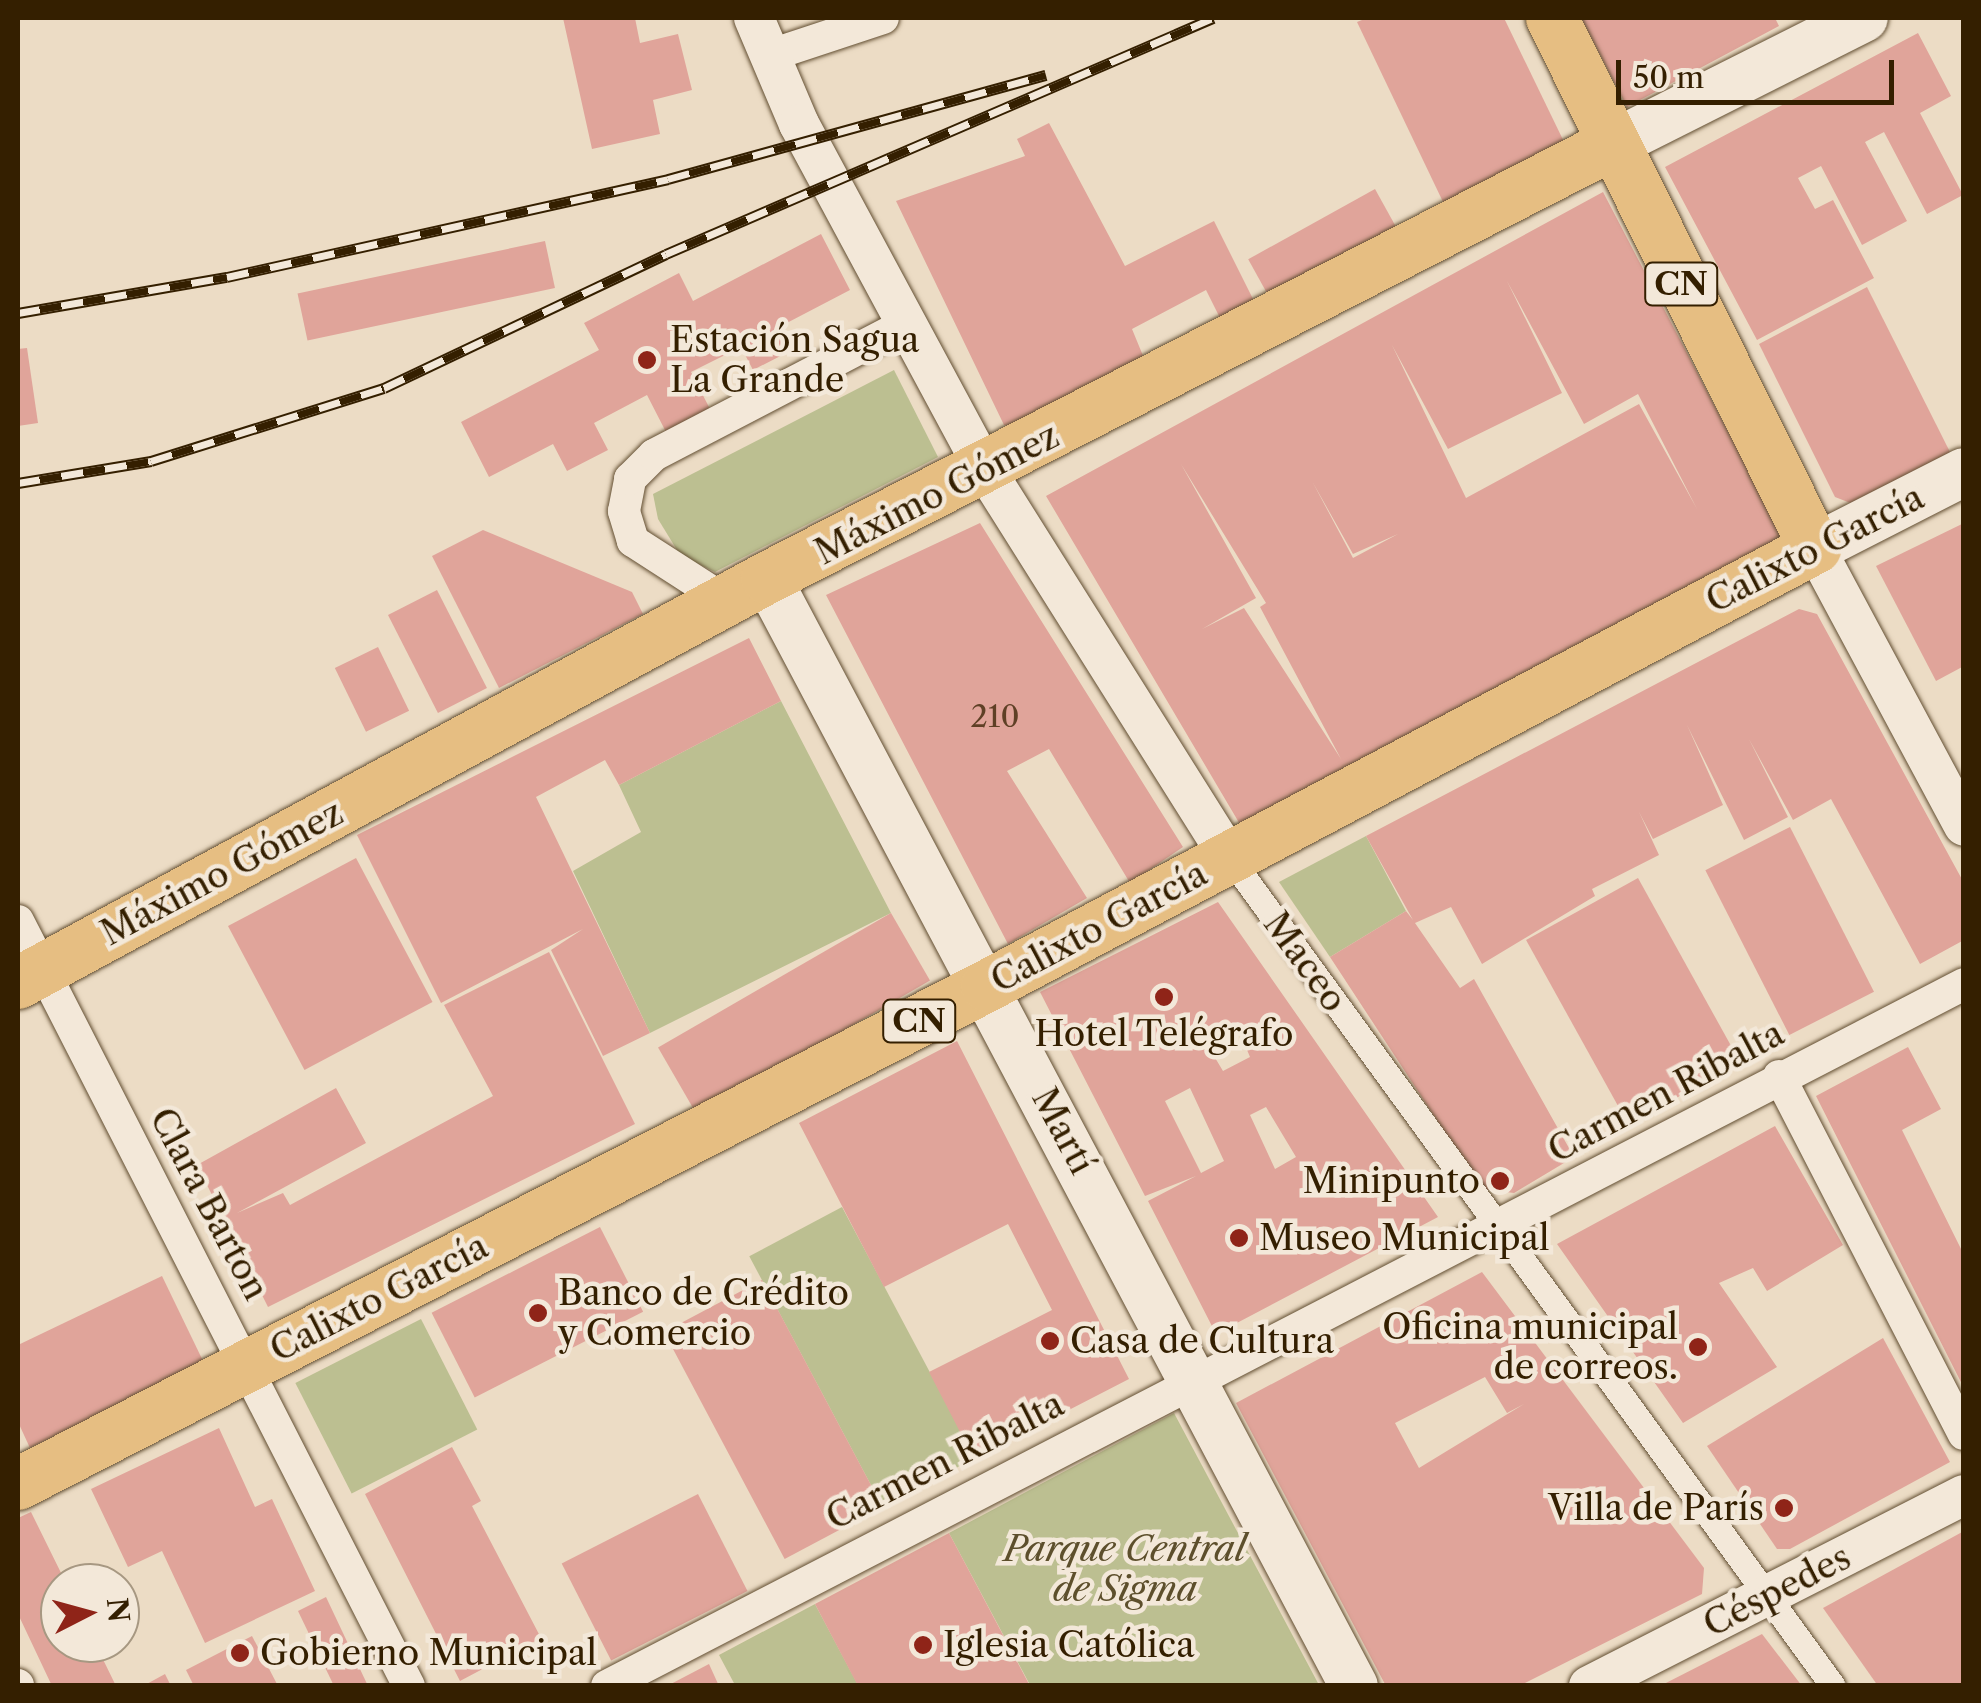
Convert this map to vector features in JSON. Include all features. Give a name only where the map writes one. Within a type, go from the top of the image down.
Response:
[{"type":"main road","name":"CN","points":[[1552,18],[1611,145],[1814,548]]},
{"type":"main road","name":"Máximo Gómez","points":[[30,977],[747,590],[986,471],[1611,145],[1864,18]]},
{"type":"main road","name":"Calixto García","points":[[18,1484],[987,986],[1964,472]]},
{"type":"main road","name":"Martí","points":[[747,590],[800,637],[1354,1686]]},
{"type":"street","name":"Maceo","points":[[754,18],[768,56],[839,198],[986,471],[1230,858],[1764,1599],[1833,1686]]},
{"type":"street","points":[[768,56],[883,18]]},
{"type":"street","points":[[747,590],[658,562],[633,541],[624,511],[630,479],[654,455],[906,324]]},
{"type":"street","points":[[1814,548],[1964,826]]},
{"type":"street","points":[[658,562],[676,604],[670,631]]},
{"type":"street","name":"Clara Barton","points":[[18,922],[30,977],[248,1365],[409,1686]]},
{"type":"street","name":"Carmen Ribalta","points":[[607,1686],[1192,1377],[1496,1228],[1780,1076],[1964,984]]},
{"type":"street","points":[[1780,1076],[1964,1434]]},
{"type":"street","name":"Céspedes","points":[[1589,1686],[1964,1495]]},
{"type":"green space","points":[[894,370],[938,457],[715,572],[680,555],[658,519],[653,494]]},
{"type":"green space","points":[[781,701],[891,913],[650,1033],[573,871],[641,832],[619,785]]},
{"type":"green space","points":[[1366,836],[1406,911],[1330,957],[1279,882]]},
{"type":"green space","points":[[842,1207],[975,1458],[883,1507],[749,1256]]},
{"type":"green space","points":[[421,1319],[477,1429],[352,1493],[295,1383]]},
{"type":"green space","name":"Parque Central de Sigma","points":[[1174,1413],[1319,1685],[1030,1685],[949,1533]]},
{"type":"green space","points":[[815,1604],[858,1685],[735,1685],[719,1655]]},
{"type":"building","points":[[563,18],[635,18],[640,43],[678,34],[692,90],[653,100],[660,134],[592,149]]},
{"type":"building","points":[[1367,18],[1504,18],[1566,146],[1444,204],[1357,22]]},
{"type":"building","points":[[1581,18],[1775,18],[1779,26],[1627,107]]},
{"type":"building","points":[[1918,33],[1951,96],[1920,113],[1963,195],[1927,214],[1884,132],[1865,142],[1907,221],[1862,245],[1821,166],[1798,178],[1815,209],[1833,200],[1874,278],[1757,340],[1665,167]]},
{"type":"building","points":[[1049,123],[1125,266],[1214,221],[1256,305],[1223,324],[1206,290],[1132,329],[1146,363],[1025,430],[1004,425],[896,201],[1025,156],[1017,139]]},
{"type":"building","points":[[1375,189],[1397,229],[1270,300],[1248,259]]},
{"type":"building","points":[[1603,192],[1783,537],[1241,826],[1046,496]],"holes":[[[1507,281],[1584,424],[1638,394],[1697,509],[1639,404],[1466,498],[1392,345],[1448,449],[1562,393]],[[1181,464],[1266,603],[1260,607],[1341,759],[1244,608],[1202,629],[1256,598]],[[1312,481],[1353,554],[1398,534],[1353,558]]]},
{"type":"building","name":"Estación Sagua La Grande","points":[[821,234],[850,290],[781,326],[794,349],[753,370],[741,347],[691,372],[711,411],[667,434],[647,395],[594,423],[608,450],[567,471],[553,444],[489,477],[461,422],[599,350],[584,323],[679,273],[693,301]]},
{"type":"building","points":[[545,241],[555,288],[308,341],[298,294]]},
{"type":"building","points":[[1867,287],[1952,456],[1858,506],[1835,497],[1759,344]]},
{"type":"building","points":[[27,348],[38,423],[18,426],[18,349]]},
{"type":"building","points":[[980,523],[1183,847],[1130,883],[1049,749],[1007,771],[1087,898],[1008,944],[826,595]]},
{"type":"building","points":[[1964,523],[1964,666],[1936,681],[1876,566]]},
{"type":"building","points":[[483,530],[632,592],[643,614],[499,688],[432,556]]},
{"type":"building","points":[[437,590],[487,688],[438,713],[388,615]]},
{"type":"building","points":[[1799,609],[1817,614],[1964,883],[1964,940],[1920,964],[1831,799],[1793,820],[1749,739],[1788,817],[1744,840],[1687,725],[1723,805],[1653,839],[1639,812],[1659,855],[1592,889],[1595,896],[1482,964],[1451,907],[1415,923],[1460,988],[1474,979],[1574,1157],[1514,1193],[1482,1189],[1330,957],[1406,911],[1413,920],[1366,836]]},
{"type":"building","points":[[749,638],[781,701],[619,785],[605,760],[536,797],[650,1033],[603,1056],[551,950],[583,929],[441,1003],[357,835]]},
{"type":"building","points":[[378,647],[409,711],[366,732],[335,668]]},
{"type":"building","points":[[1790,827],[1874,992],[1789,1035],[1705,870]]},
{"type":"building","points":[[356,858],[433,1002],[304,1070],[228,926]]},
{"type":"building","points":[[1638,878],[1740,1063],[1628,1125],[1526,940]]},
{"type":"building","points":[[1218,902],[1438,1217],[1216,1334],[1148,1201],[1196,1176],[1145,1196],[1040,992]],"holes":[[[1237,1026],[1250,1057],[1223,1071],[1205,1041]],[[1190,1088],[1224,1161],[1201,1173],[1165,1101]],[[1266,1107],[1296,1157],[1275,1169],[1250,1115]]]},
{"type":"building","points":[[891,913],[930,981],[697,1115],[658,1048]]},
{"type":"building","points":[[549,952],[635,1124],[268,1307],[197,1165],[336,1088],[366,1143],[237,1213],[283,1193],[290,1205],[493,1096],[444,1005]]},
{"type":"building","points":[[957,1041],[1129,1379],[974,1459],[929,1372],[1052,1310],[1008,1224],[884,1287],[799,1123]]},
{"type":"building","points":[[1908,1047],[1941,1109],[1902,1130],[1964,1255],[1964,1388],[1816,1096]]},
{"type":"building","points":[[1775,1126],[1843,1245],[1767,1291],[1753,1268],[1719,1283],[1777,1367],[1683,1423],[1557,1244]]},
{"type":"building","name":"Banco de Crédito y Comercio","points":[[600,1227],[643,1312],[475,1397],[432,1313]]},
{"type":"building","points":[[1482,1272],[1704,1568],[1702,1594],[1519,1686],[1386,1686],[1236,1403]],"holes":[[[1485,1377],[1507,1413],[1524,1404],[1419,1468],[1395,1423]]]},
{"type":"building","points":[[162,1276],[204,1363],[30,1448],[18,1422],[18,1345]]},
{"type":"building","points":[[762,1280],[883,1507],[785,1559],[664,1332]]},
{"type":"building","points":[[1883,1338],[1950,1462],[1790,1549],[1777,1549],[1707,1446]]},
{"type":"building","points":[[219,1428],[255,1507],[272,1499],[315,1591],[205,1643],[162,1551],[136,1563],[126,1563],[91,1489]]},
{"type":"building","points":[[452,1447],[481,1501],[472,1506],[541,1638],[460,1681],[365,1494]]},
{"type":"building","points":[[698,1494],[747,1591],[611,1661],[562,1563]]},
{"type":"building","points":[[31,1512],[56,1563],[40,1563],[40,1661],[18,1614],[18,1518]]},
{"type":"building","points":[[1964,1531],[1964,1686],[1878,1686],[1823,1608]]},
{"type":"building","name":"Iglesia Católica","points":[[949,1533],[1030,1686],[858,1686],[815,1604]]},
{"type":"building","points":[[326,1597],[368,1686],[334,1686],[298,1611]]},
{"type":"building","points":[[1762,1634],[1802,1686],[1660,1686]]},
{"type":"building","name":"Gobierno Municipal","points":[[252,1636],[278,1686],[194,1686],[186,1670]]},
{"type":"building","points":[[41,1663],[105,1663],[116,1686],[52,1686]]},
{"type":"building","points":[[709,1664],[719,1686],[667,1686]]},
{"type":"building","points":[[165,1674],[171,1686],[143,1686]]},
{"type":"railway","points":[[18,483],[151,461],[384,388],[666,254],[1213,18]]},
{"type":"railway","points":[[18,313],[227,277],[668,179],[1046,75]]},
{"type":"place","name":"Estación Sagua La Grande","points":[[647,360]]},
{"type":"place","name":"Hotel Telégrafo","points":[[1164,997]]},
{"type":"place","name":"Minipunto","points":[[1500,1181]]},
{"type":"place","name":"Museo Municipal","points":[[1239,1238]]},
{"type":"place","name":"Banco de Crédito y Comercio","points":[[538,1313]]},
{"type":"place","name":"Casa de Cultura","points":[[1050,1341]]},
{"type":"place","name":"Oficina municipal de correos.","points":[[1698,1347]]},
{"type":"place","name":"Villa de París","points":[[1784,1508]]},
{"type":"place","name":"Iglesia Católica","points":[[923,1645]]},
{"type":"place","name":"Gobierno Municipal","points":[[240,1653]]}]
